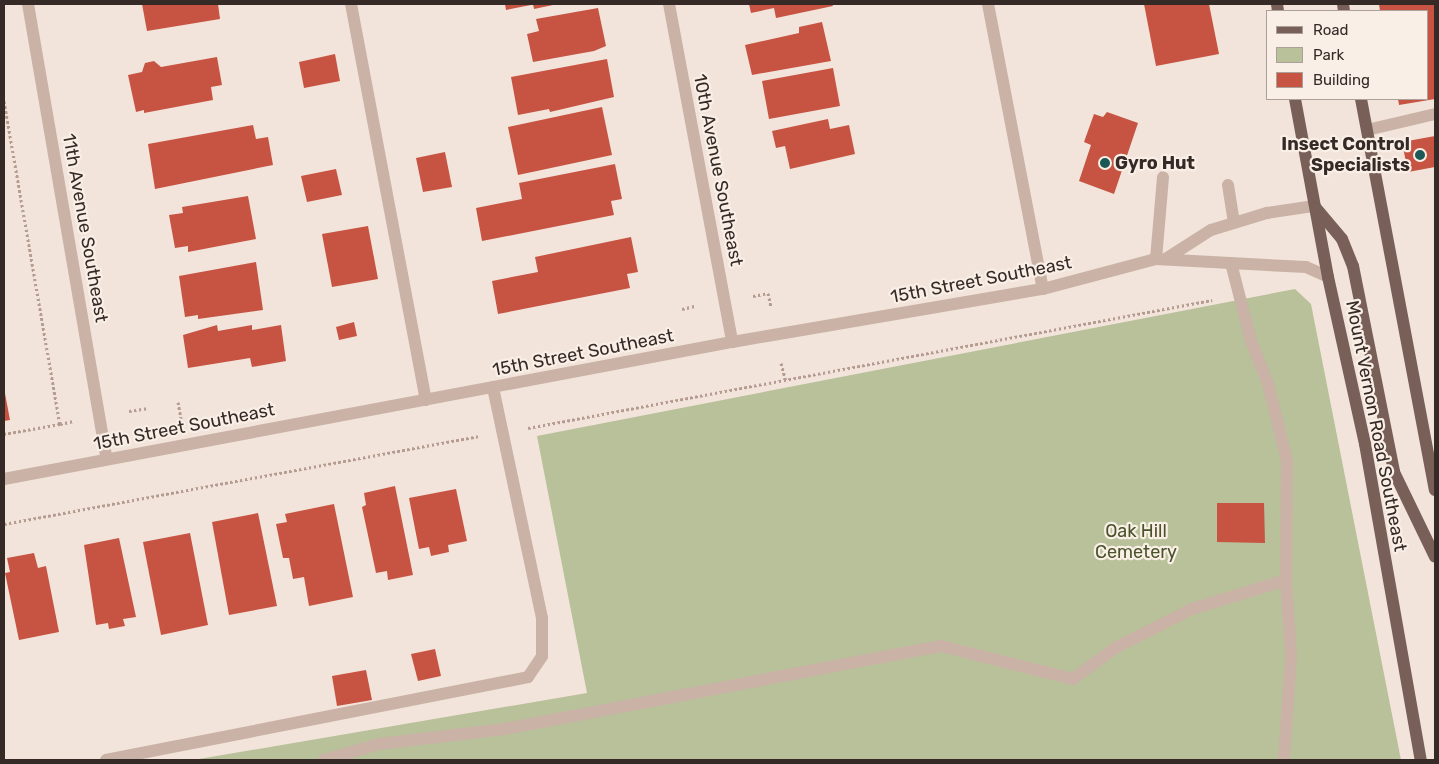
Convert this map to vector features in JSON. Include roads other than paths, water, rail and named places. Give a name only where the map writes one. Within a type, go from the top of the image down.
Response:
[{"type":"main road","name":"Mount Vernon Road Southeast","points":[[1295,100],[1328,277],[1365,444],[1421,760]]},
{"type":"main road","points":[[1361,100],[1431,447],[1435,490]]},
{"type":"main road","points":[[1314,206],[1342,239],[1353,266],[1394,472],[1435,557]]},
{"type":"street","name":"11th Avenue Southeast","points":[[28,4],[106,459]]},
{"type":"street","points":[[351,4],[426,400]]},
{"type":"street","name":"10th Avenue Southeast","points":[[669,4],[732,342]]},
{"type":"street","points":[[988,4],[1043,289]]},
{"type":"street","points":[[1367,130],[1435,114]]},
{"type":"street","points":[[1161,259],[1163,177]]},
{"type":"street","points":[[1228,185],[1234,222]]},
{"type":"street","name":"15th Street Southeast","points":[[4,479],[732,342],[1043,289],[1161,259],[1211,230],[1234,222],[1266,213],[1314,206]]},
{"type":"street","name":"15th Street Southeast","points":[[1161,259],[1306,267],[1328,277]]},
{"type":"street","points":[[1231,263],[1238,295],[1268,384],[1287,460],[1286,580],[1291,656],[1284,760]]},
{"type":"street","points":[[106,760],[528,677],[542,656],[542,618],[493,387]]},
{"type":"street","points":[[324,760],[379,744],[505,729],[941,646],[1073,679],[1115,648],[1192,609],[1286,580]]},
{"type":"place","name":"Insect Control Specialists","points":[[1420,155]]},
{"type":"place","name":"Gyro Hut","points":[[1105,163]]},
{"type":"park label","name":"Oak Hill Cemetery","points":[[1136,542]]}]
